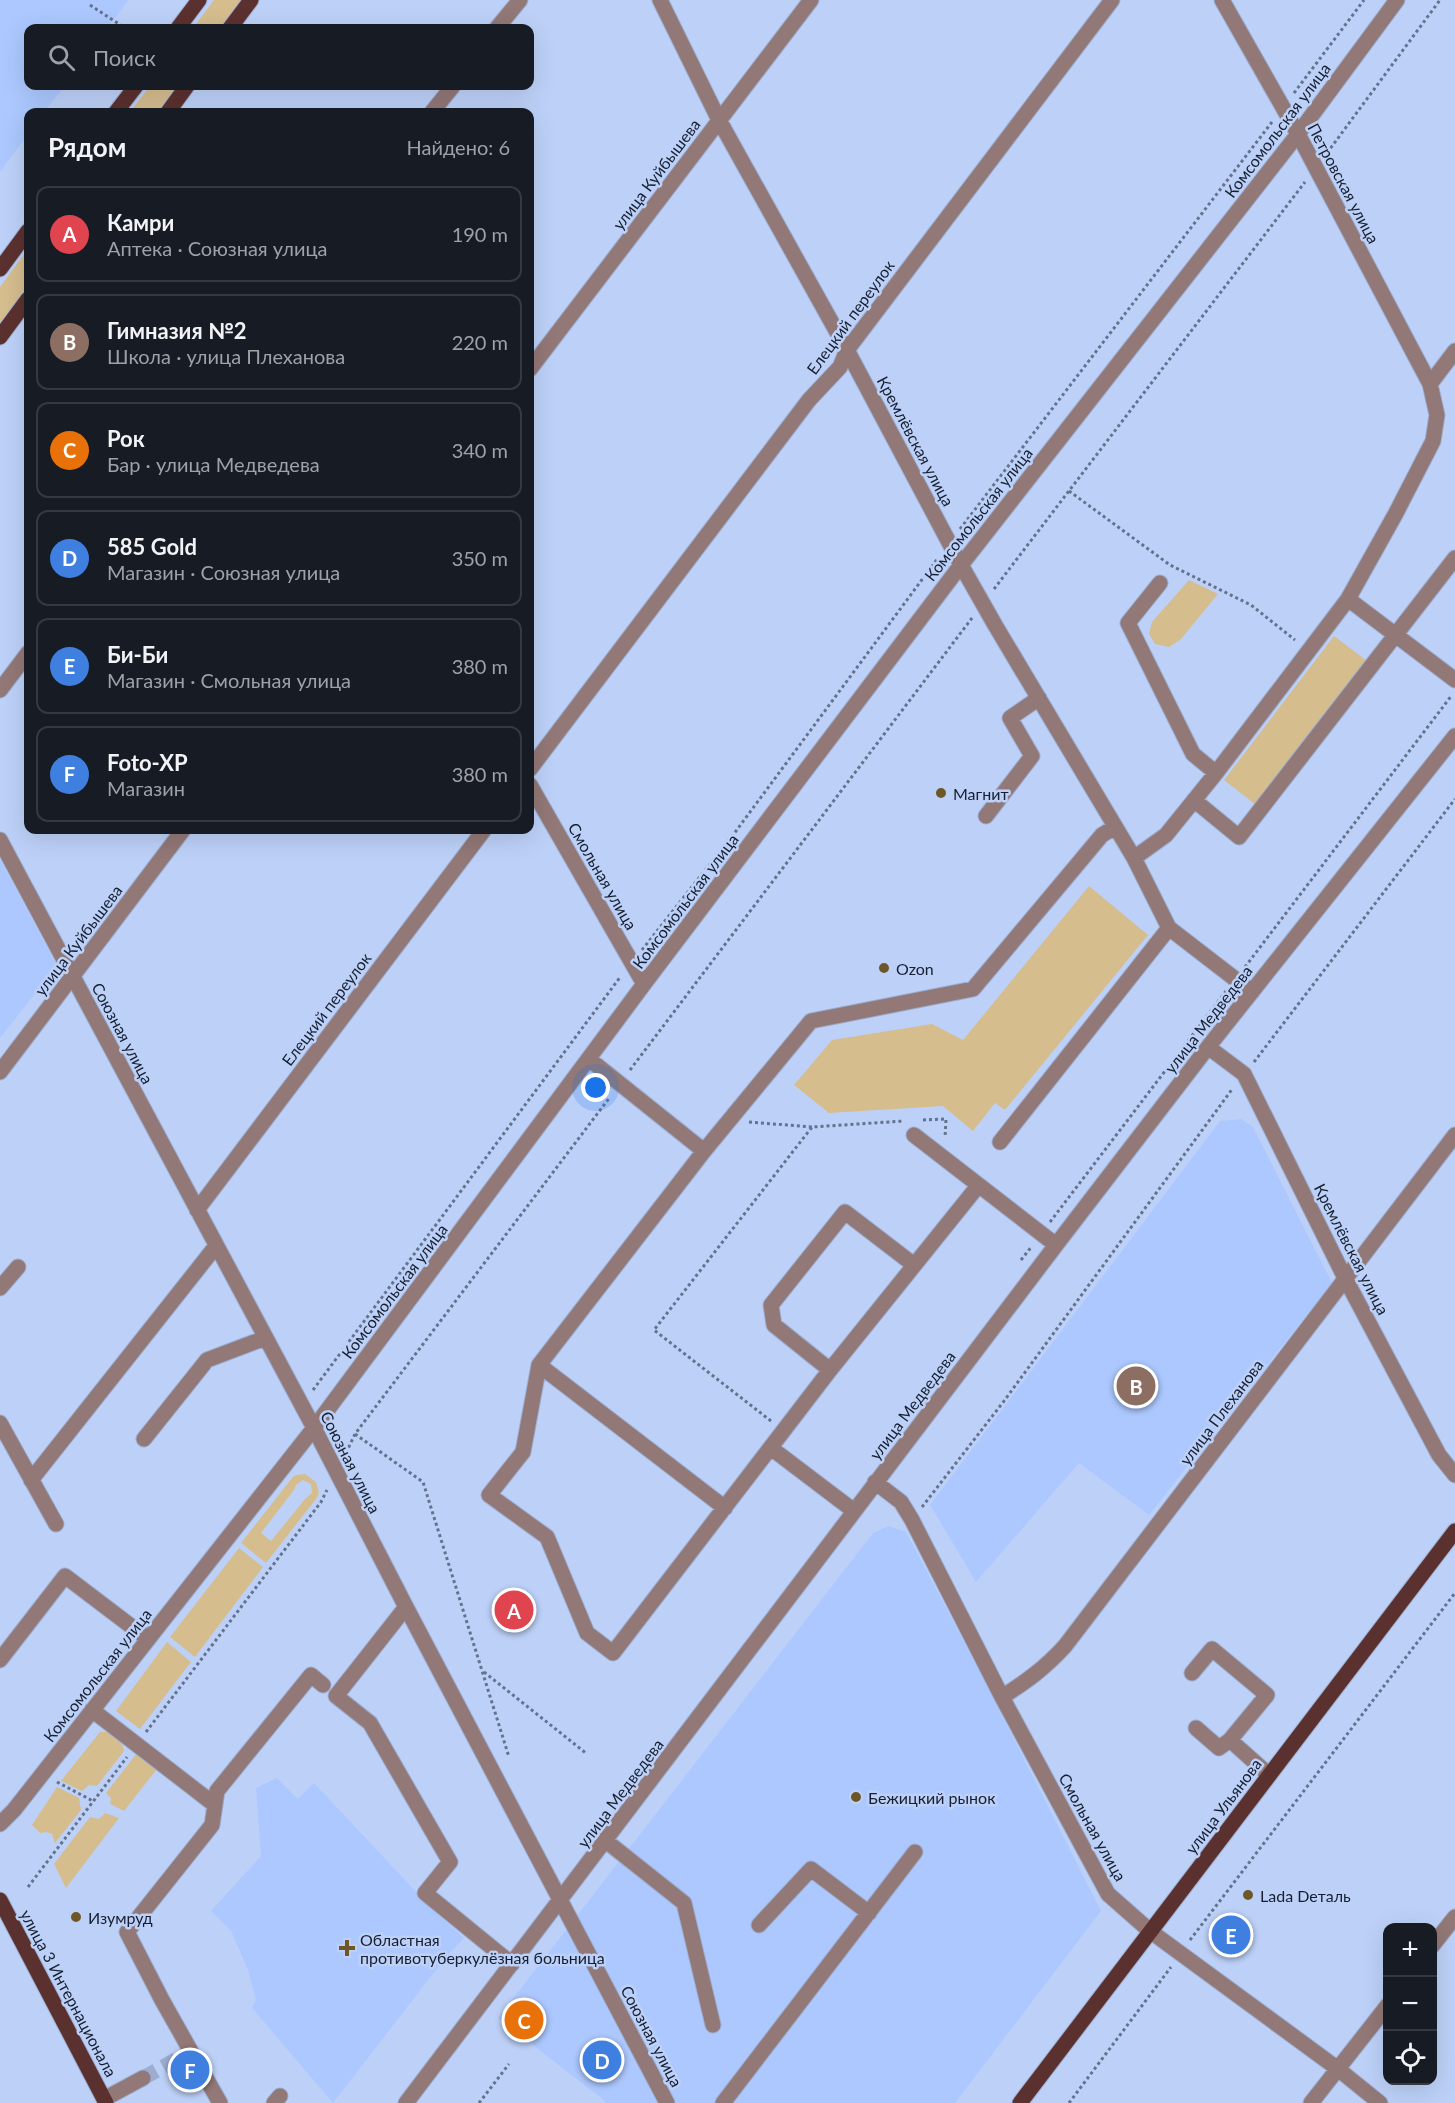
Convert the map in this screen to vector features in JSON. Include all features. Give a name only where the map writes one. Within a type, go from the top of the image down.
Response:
[{"type":"main road","points":[[181,24],[199,0]]},
{"type":"main road","points":[[233,24],[251,0]]},
{"type":"main road","points":[[119,108],[133,90]]},
{"type":"main road","points":[[172,108],[184,90]]},
{"type":"main road","points":[[0,269],[24,236]]},
{"type":"main road","points":[[0,337],[24,304]]},
{"type":"main road","name":"улица Ульянова","points":[[1020,2103],[1455,1531]]},
{"type":"main road","name":"улица 3 Интернационала","points":[[0,1900],[105,2101]]},
{"type":"street","points":[[500,24],[519,0]]},
{"type":"street","name":"Кремлёвская улица","points":[[660,0],[719,120],[847,350],[961,564],[1134,858],[1169,928],[1252,992]]},
{"type":"street","name":"улица Куйбышева","points":[[534,364],[811,0]]},
{"type":"street","name":"Елецкий переулок","points":[[534,765],[809,400],[840,367],[847,350],[1112,0]]},
{"type":"street","name":"Петровская улица","points":[[1134,858],[1166,835],[1348,599],[1433,441],[1437,416],[1430,384],[1298,134],[1222,0]]},
{"type":"street","name":"Комсомольская улица","points":[[0,1824],[14,1810],[314,1428],[644,984],[961,564],[1298,134],[1397,0]]},
{"type":"street","points":[[435,108],[450,90]]},
{"type":"street","points":[[1430,384],[1455,351]]},
{"type":"street","points":[[1194,800],[1239,837],[1455,558]]},
{"type":"street","points":[[1160,583],[1128,623],[1193,754],[1216,773]]},
{"type":"street","points":[[1348,599],[1455,680]]},
{"type":"street","points":[[0,690],[24,658]]},
{"type":"street","points":[[986,816],[1032,756],[1010,718],[1039,698]]},
{"type":"street","name":"улица Медведева","points":[[406,2103],[1056,1245],[1208,1047],[1455,736]]},
{"type":"street","name":"Смольная улица","points":[[534,792],[644,984]]},
{"type":"street","points":[[978,1186],[831,1370],[613,1653],[587,1633],[547,1537],[489,1495],[523,1452],[539,1365],[704,1151],[811,1021],[973,989],[1102,835],[1115,827]]},
{"type":"street","name":"улица Куйбышева","points":[[0,1072],[180,834]]},
{"type":"street","name":"Елецкий переулок","points":[[197,1210],[481,834]]},
{"type":"street","name":"Союзная улица","points":[[0,840],[314,1428],[667,2103]]},
{"type":"street","points":[[1000,1142],[1169,928]]},
{"type":"street","name":"Кремлёвская улица","points":[[1208,1047],[1244,1074],[1345,1278],[1439,1455],[1455,1475]]},
{"type":"street","points":[[589,1059],[704,1151]]},
{"type":"street","points":[[914,1135],[1056,1245]]},
{"type":"street","name":"улица Плеханова","points":[[1002,1697],[1041,1671],[1065,1646],[1455,1135]]},
{"type":"street","points":[[831,1370],[774,1325],[771,1305],[845,1212],[914,1265]]},
{"type":"street","points":[[31,1480],[216,1246]]},
{"type":"street","points":[[0,1288],[18,1267]]},
{"type":"street","points":[[144,1439],[207,1360],[265,1338]]},
{"type":"street","points":[[539,1365],[726,1508]]},
{"type":"street","points":[[0,1424],[56,1524]]},
{"type":"street","points":[[771,1448],[854,1511]]},
{"type":"street","name":"Смольная улица","points":[[876,1482],[901,1502],[912,1520],[1002,1697],[1108,1894],[1150,1931],[1338,2069],[1380,2103]]},
{"type":"street","points":[[0,1660],[65,1576],[148,1639]]},
{"type":"street","points":[[406,1607],[336,1696],[370,1723],[450,1862],[425,1893],[512,1964]]},
{"type":"street","points":[[1192,1673],[1212,1648],[1267,1695],[1230,1740],[1219,1748],[1196,1728]]},
{"type":"street","points":[[220,2103],[185,2054],[162,2000],[127,1932],[212,1825],[217,1791],[311,1675],[323,1685]]},
{"type":"street","points":[[92,1710],[215,1805]]},
{"type":"street","points":[[1230,1740],[1269,1775]]},
{"type":"street","points":[[606,1841],[684,1904],[712,2025]]},
{"type":"street","points":[[723,2103],[915,1851]]},
{"type":"street","points":[[759,1925],[811,1869],[869,1913]]},
{"type":"street","points":[[1437,1940],[1455,1917]]},
{"type":"street","points":[[1311,2103],[1383,2011]]},
{"type":"street","points":[[105,2101],[143,2078]]},
{"type":"path","points":[[302,1406],[632,963],[736,831],[950,543],[1160,271],[1364,0]]},
{"type":"path","points":[[28,1887],[321,1502],[355,1434],[1315,169],[1440,0]]},
{"type":"path","points":[[90,5],[119,24]]},
{"type":"path","points":[[1069,491],[1170,566],[1251,605],[1308,651]]},
{"type":"path","points":[[1019,1263],[1455,692]]},
{"type":"path","points":[[912,1520],[1004,1401],[1244,1074],[1455,798]]},
{"type":"path","points":[[730,1120],[813,1127],[946,1119],[943,1158]]},
{"type":"path","points":[[784,1431],[654,1330],[813,1127]]},
{"type":"path","points":[[355,1434],[423,1482],[509,1757]]},
{"type":"path","points":[[1069,2103],[1455,1593]]},
{"type":"path","points":[[482,1671],[587,1754]]},
{"type":"path","points":[[42,1774],[93,1801]]},
{"type":"path","points":[[479,2103],[509,2064]]},
{"type":"shaded area","points":[[0,0],[129,0],[110,24],[24,24],[24,90],[62,90],[47,108],[24,108],[24,139],[0,172]]},
{"type":"shaded area","points":[[214,0],[241,0],[223,24],[196,24]]},
{"type":"shaded area","points":[[147,90],[174,90],[160,108],[133,108]]},
{"type":"shaded area","points":[[24,254],[24,290],[0,323],[0,287]]},
{"type":"shaded area","points":[[1189,580],[1218,594],[1181,639],[1169,647],[1155,644],[1149,634],[1152,622]]},
{"type":"shaded area","points":[[1334,636],[1367,661],[1256,805],[1224,780]]},
{"type":"shaded area","points":[[0,859],[57,966],[0,1038]]},
{"type":"shaded area","points":[[1089,886],[1148,935],[1005,1110],[995,1103],[973,1131],[943,1106],[829,1113],[794,1085],[832,1040],[932,1024],[963,1040]]},
{"type":"shaded area","points":[[1241,1119],[1253,1127],[1333,1285],[1312,1308],[1149,1515],[1079,1463],[976,1582],[930,1505],[1220,1121]]},
{"type":"shaded area","points":[[305,1474],[316,1482],[319,1493],[266,1563],[241,1543],[296,1475]],"holes":[[[303,1480],[311,1484],[312,1493],[271,1541],[261,1533],[296,1485]]]},
{"type":"shaded area","name":"Бежицкий рынок","points":[[889,1526],[906,1532],[1101,1911],[955,2103],[605,2103],[498,2018],[873,1533]]},
{"type":"shaded area","points":[[239,1548],[263,1567],[195,1657],[170,1637]]},
{"type":"shaded area","points":[[167,1642],[191,1662],[140,1729],[116,1711]]},
{"type":"shaded area","points":[[100,1732],[109,1732],[116,1736],[124,1751],[97,1786],[89,1785],[82,1791],[61,1781]]},
{"type":"shaded area","points":[[137,1753],[157,1769],[124,1811],[110,1804],[111,1798],[106,1793]]},
{"type":"shaded area","name":"Областная противотуберкулёзная больница","points":[[277,1778],[298,1799],[314,1783],[434,1911],[464,1938],[446,1957],[333,2103],[252,2008],[256,2000],[248,1970],[231,1931],[211,1911],[261,1856],[256,1788]]},
{"type":"shaded area","points":[[57,1787],[79,1798],[81,1810],[55,1843],[52,1834],[40,1833],[32,1825]]},
{"type":"shaded area","points":[[105,1813],[119,1818],[66,1888],[54,1864],[90,1817],[99,1819]]},
{"type":"tunnel","points":[[143,2078],[179,2058]]},
{"type":"place","name":"Магнит","points":[[941,793]]},
{"type":"place","name":"Ozon","points":[[884,968]]},
{"type":"place","name":"Гимназия №2","points":[[1136,1386]]},
{"type":"place","name":"Камри","points":[[514,1610]]},
{"type":"place","name":"Бежицкий рынок","points":[[856,1797]]},
{"type":"place","name":"Lada Dеталь","points":[[1248,1895]]},
{"type":"place","name":"Изумруд","points":[[76,1917]]},
{"type":"place","name":"Би-Би","points":[[1231,1935]]},
{"type":"place","name":"Областная противотуберкулёзная больница","points":[[347,1948]]},
{"type":"place","name":"Рок","points":[[524,2020]]},
{"type":"place","name":"585 Gold","points":[[602,2060]]},
{"type":"place","name":"Foto-XP","points":[[190,2070]]}]
